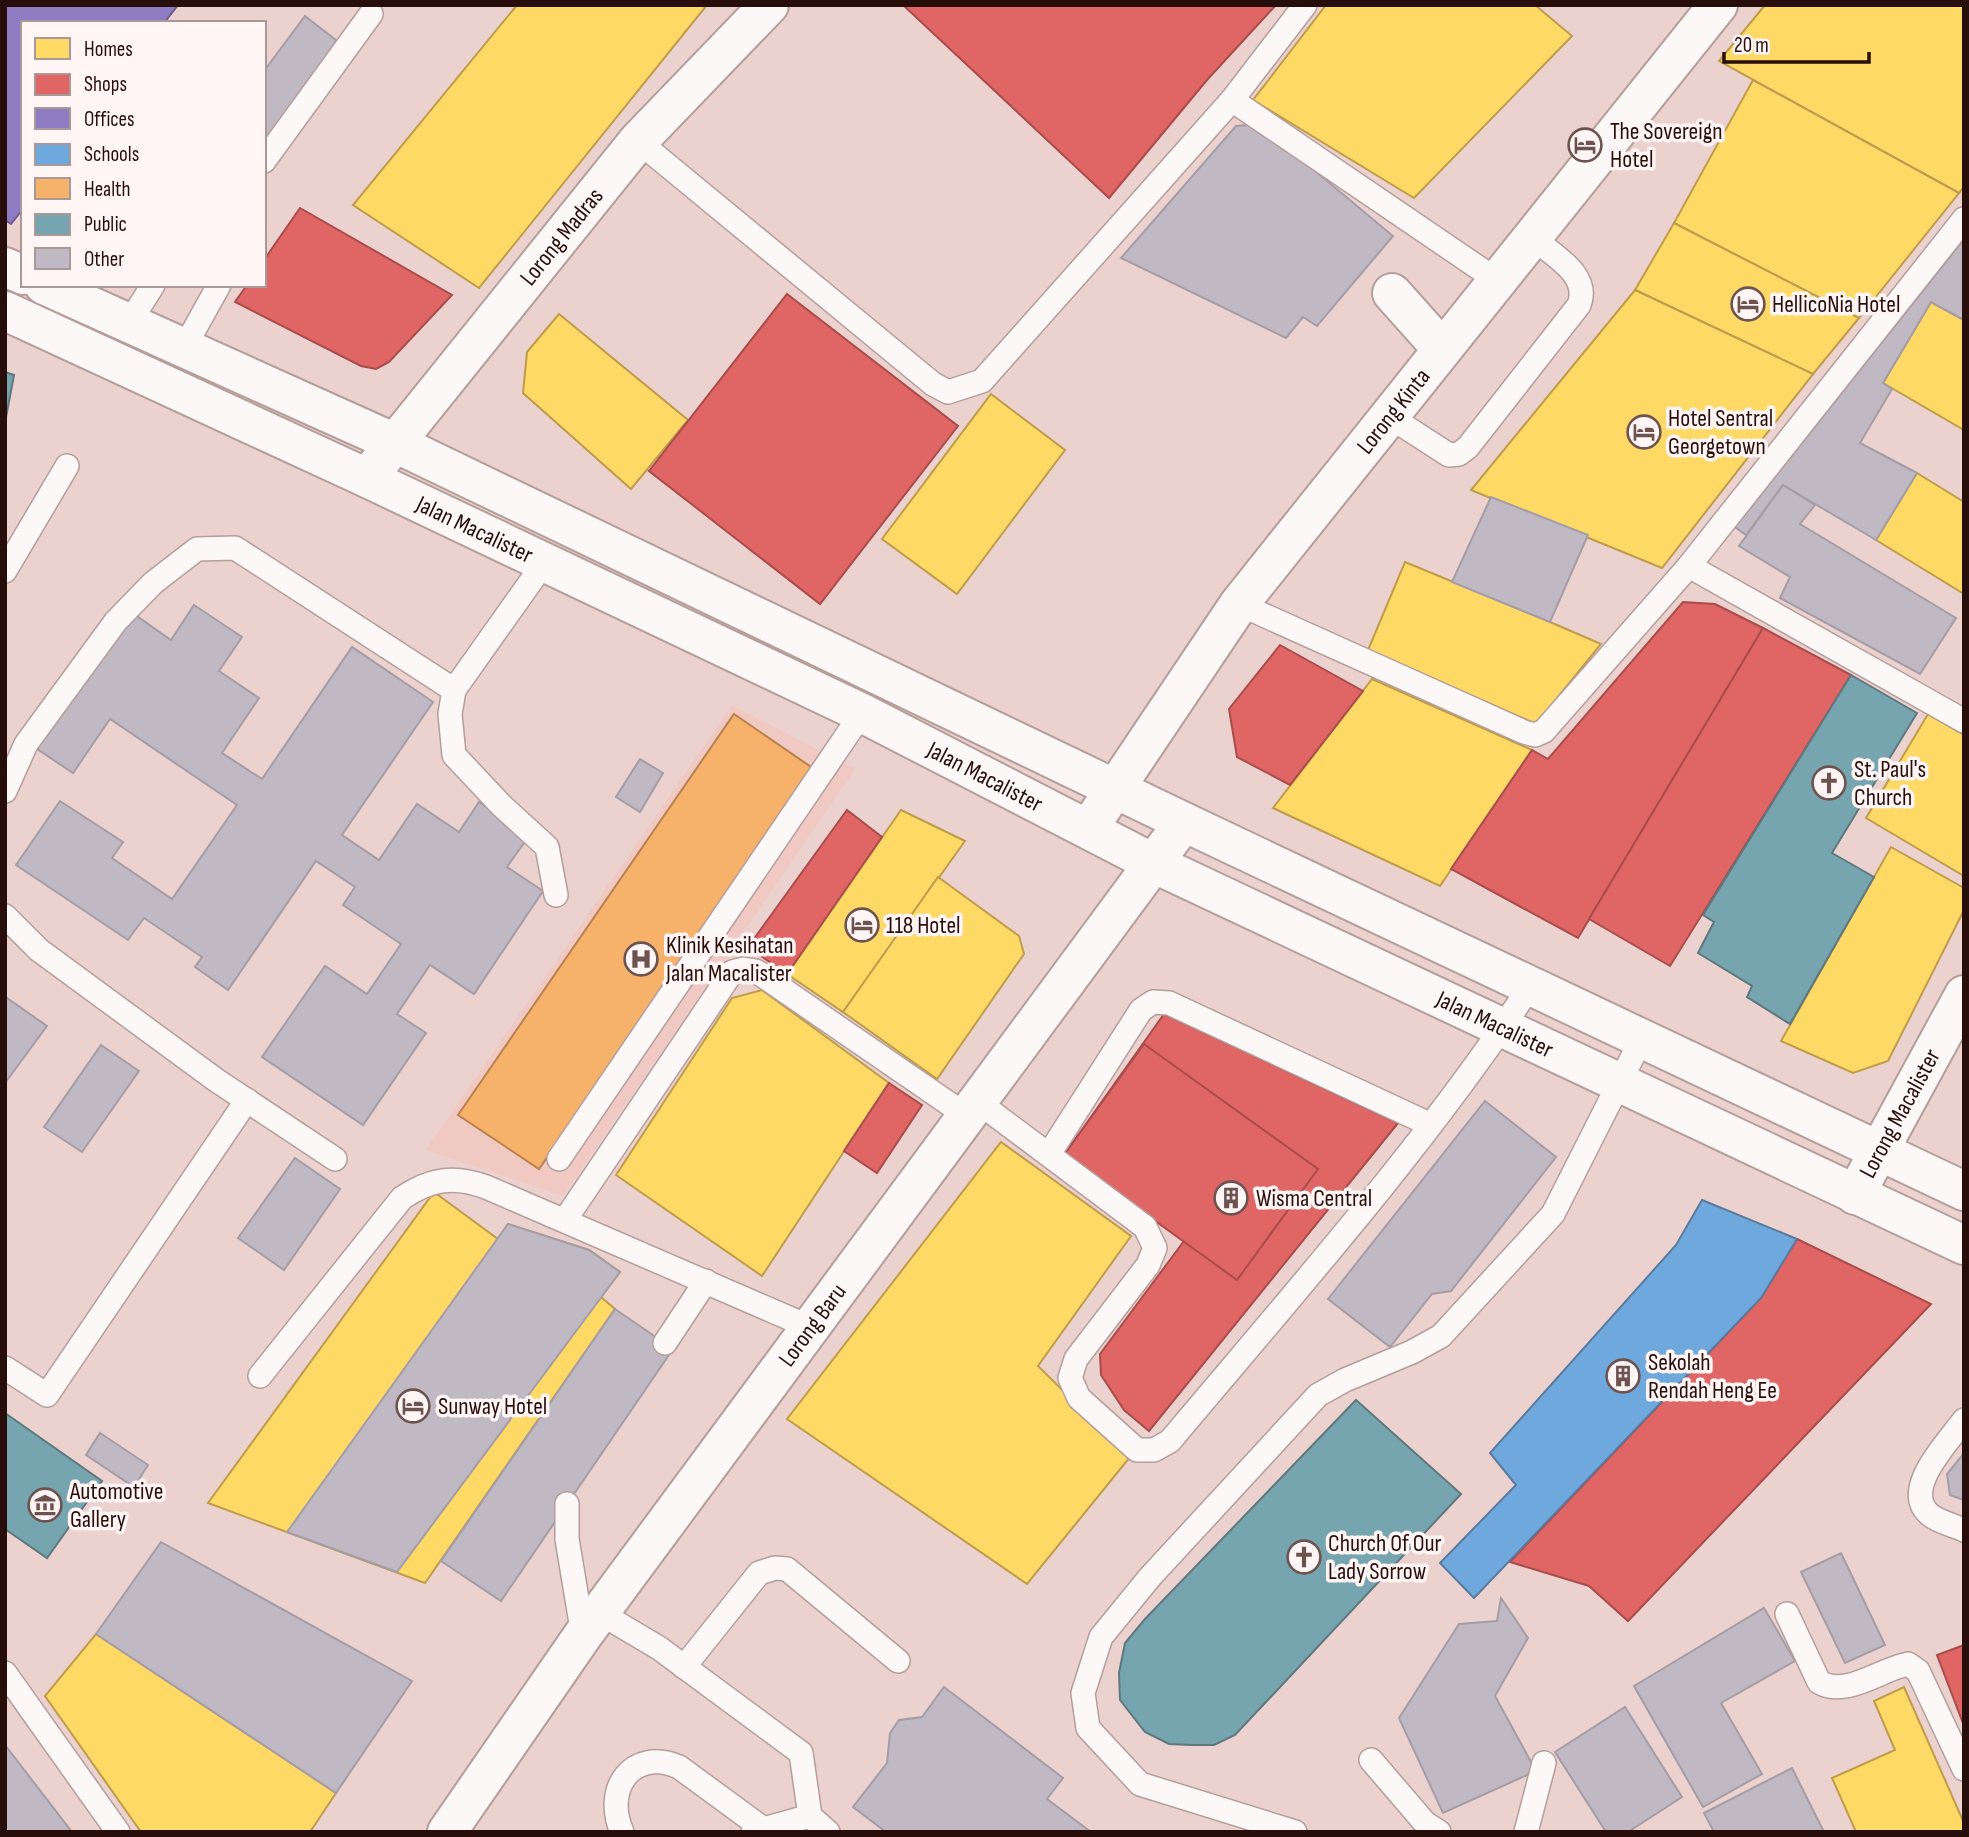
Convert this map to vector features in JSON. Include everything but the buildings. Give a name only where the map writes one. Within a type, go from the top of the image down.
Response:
[{"type":"main road","name":"Lorong Madras","points":[[367,478],[393,442],[638,141],[769,5]]},
{"type":"main road","name":"Lorong Kinta","points":[[1088,829],[1239,604],[1718,5]]},
{"type":"main road","points":[[5,267],[21,274]]},
{"type":"main road","name":"Jalan Macalister","points":[[48,287],[393,442],[1184,822],[1964,1191]]},
{"type":"main road","points":[[1392,293],[1443,349]]},
{"type":"main road","name":"Jalan Macalister","points":[[5,311],[367,478],[862,713],[1155,864],[1964,1245]]},
{"type":"main road","name":"Lorong Baru","points":[[447,1832],[592,1624],[1184,822]]},
{"type":"main road","name":"Lorong Macalister","points":[[1855,1195],[1964,995]]},
{"type":"lane","points":[[638,141],[933,384],[948,392],[982,381],[1232,100],[1305,5]]},
{"type":"lane","points":[[266,159],[371,14]]},
{"type":"lane","points":[[1232,100],[1498,281]]},
{"type":"lane","points":[[1239,604],[1524,733],[1535,735],[1544,731],[1689,566],[1964,219]]},
{"type":"lane","points":[[1390,417],[1449,455],[1459,454],[1468,447],[1579,305],[1583,294],[1582,284],[1576,275],[1532,237]]},
{"type":"lane","points":[[129,323],[152,287]]},
{"type":"lane","points":[[184,348],[218,287]]},
{"type":"lane","points":[[5,571],[67,466]]},
{"type":"lane","points":[[5,791],[26,744],[116,621],[152,583],[197,549],[235,548],[454,690]]},
{"type":"lane","points":[[544,563],[454,690],[450,714],[454,755],[502,806],[547,847],[556,895]]},
{"type":"lane","points":[[1689,566],[1964,721]]},
{"type":"lane","points":[[559,1159],[862,713]]},
{"type":"lane","points":[[5,916],[39,950],[247,1100],[335,1159]]},
{"type":"lane","points":[[565,1220],[732,972],[743,969],[756,971],[972,1109],[1049,1154],[1146,1227],[1155,1248],[1148,1265],[1076,1359],[1070,1378],[1079,1398],[1138,1450],[1154,1450],[1170,1441],[1276,1314],[1429,1124],[1531,985]]},
{"type":"lane","points":[[1049,1154],[1142,1010],[1153,1002],[1169,1003],[1429,1124]]},
{"type":"lane","points":[[1295,1832],[1140,1784],[1113,1757],[1088,1728],[1083,1693],[1101,1637],[1150,1577],[1318,1395],[1441,1336],[1553,1214],[1642,1038]]},
{"type":"lane","points":[[5,1368],[47,1395],[247,1100]]},
{"type":"lane","points":[[260,1377],[402,1198],[420,1186],[443,1179],[467,1180],[812,1328]]},
{"type":"lane","points":[[665,1343],[706,1281]]},
{"type":"lane","points":[[1964,1420],[1923,1477],[1920,1489],[1921,1502],[1927,1513],[1964,1530]]},
{"type":"lane","points":[[567,1504],[567,1539],[592,1624],[659,1648],[801,1753],[810,1816],[828,1832]]},
{"type":"lane","points":[[684,1667],[759,1573],[775,1568],[787,1570],[898,1661]]},
{"type":"lane","points":[[1787,1614],[1819,1682],[1827,1687],[1845,1686],[1908,1664],[1918,1671],[1964,1769]]},
{"type":"lane","points":[[5,1673],[118,1832]]},
{"type":"lane","points":[[622,1832],[615,1815],[617,1793],[626,1774],[644,1762],[664,1760],[679,1766],[759,1831],[810,1816]]},
{"type":"lane","points":[[1371,1760],[1425,1823],[1438,1832]]},
{"type":"lane","points":[[1526,1832],[1544,1763]]},
{"type":"shaded area","name":"Klinik Kesihatan Jalan Macalister","points":[[732,705],[855,769],[563,1196],[426,1150]]},
{"type":"place","name":"The Sovereign Hotel","points":[[1585,145]]},
{"type":"place","name":"HellicoNia Hotel","points":[[1748,304]]},
{"type":"place","name":"Hotel Sentral Georgetown","points":[[1644,432]]},
{"type":"place","name":"St. Paul's Church","points":[[1829,783]]},
{"type":"place","name":"118 Hotel","points":[[862,925]]},
{"type":"place","name":"Klinik Kesihatan Jalan Macalister","points":[[641,959]]},
{"type":"place","name":"Wisma Central","points":[[1231,1198]]},
{"type":"place","name":"Sekolah Rendah Heng Ee","points":[[1623,1376]]},
{"type":"place","name":"Sunway Hotel","points":[[413,1406]]},
{"type":"place","name":"Automotive Gallery","points":[[45,1505]]},
{"type":"place","name":"Church Of Our Lady Sorrow","points":[[1304,1557]]}]
